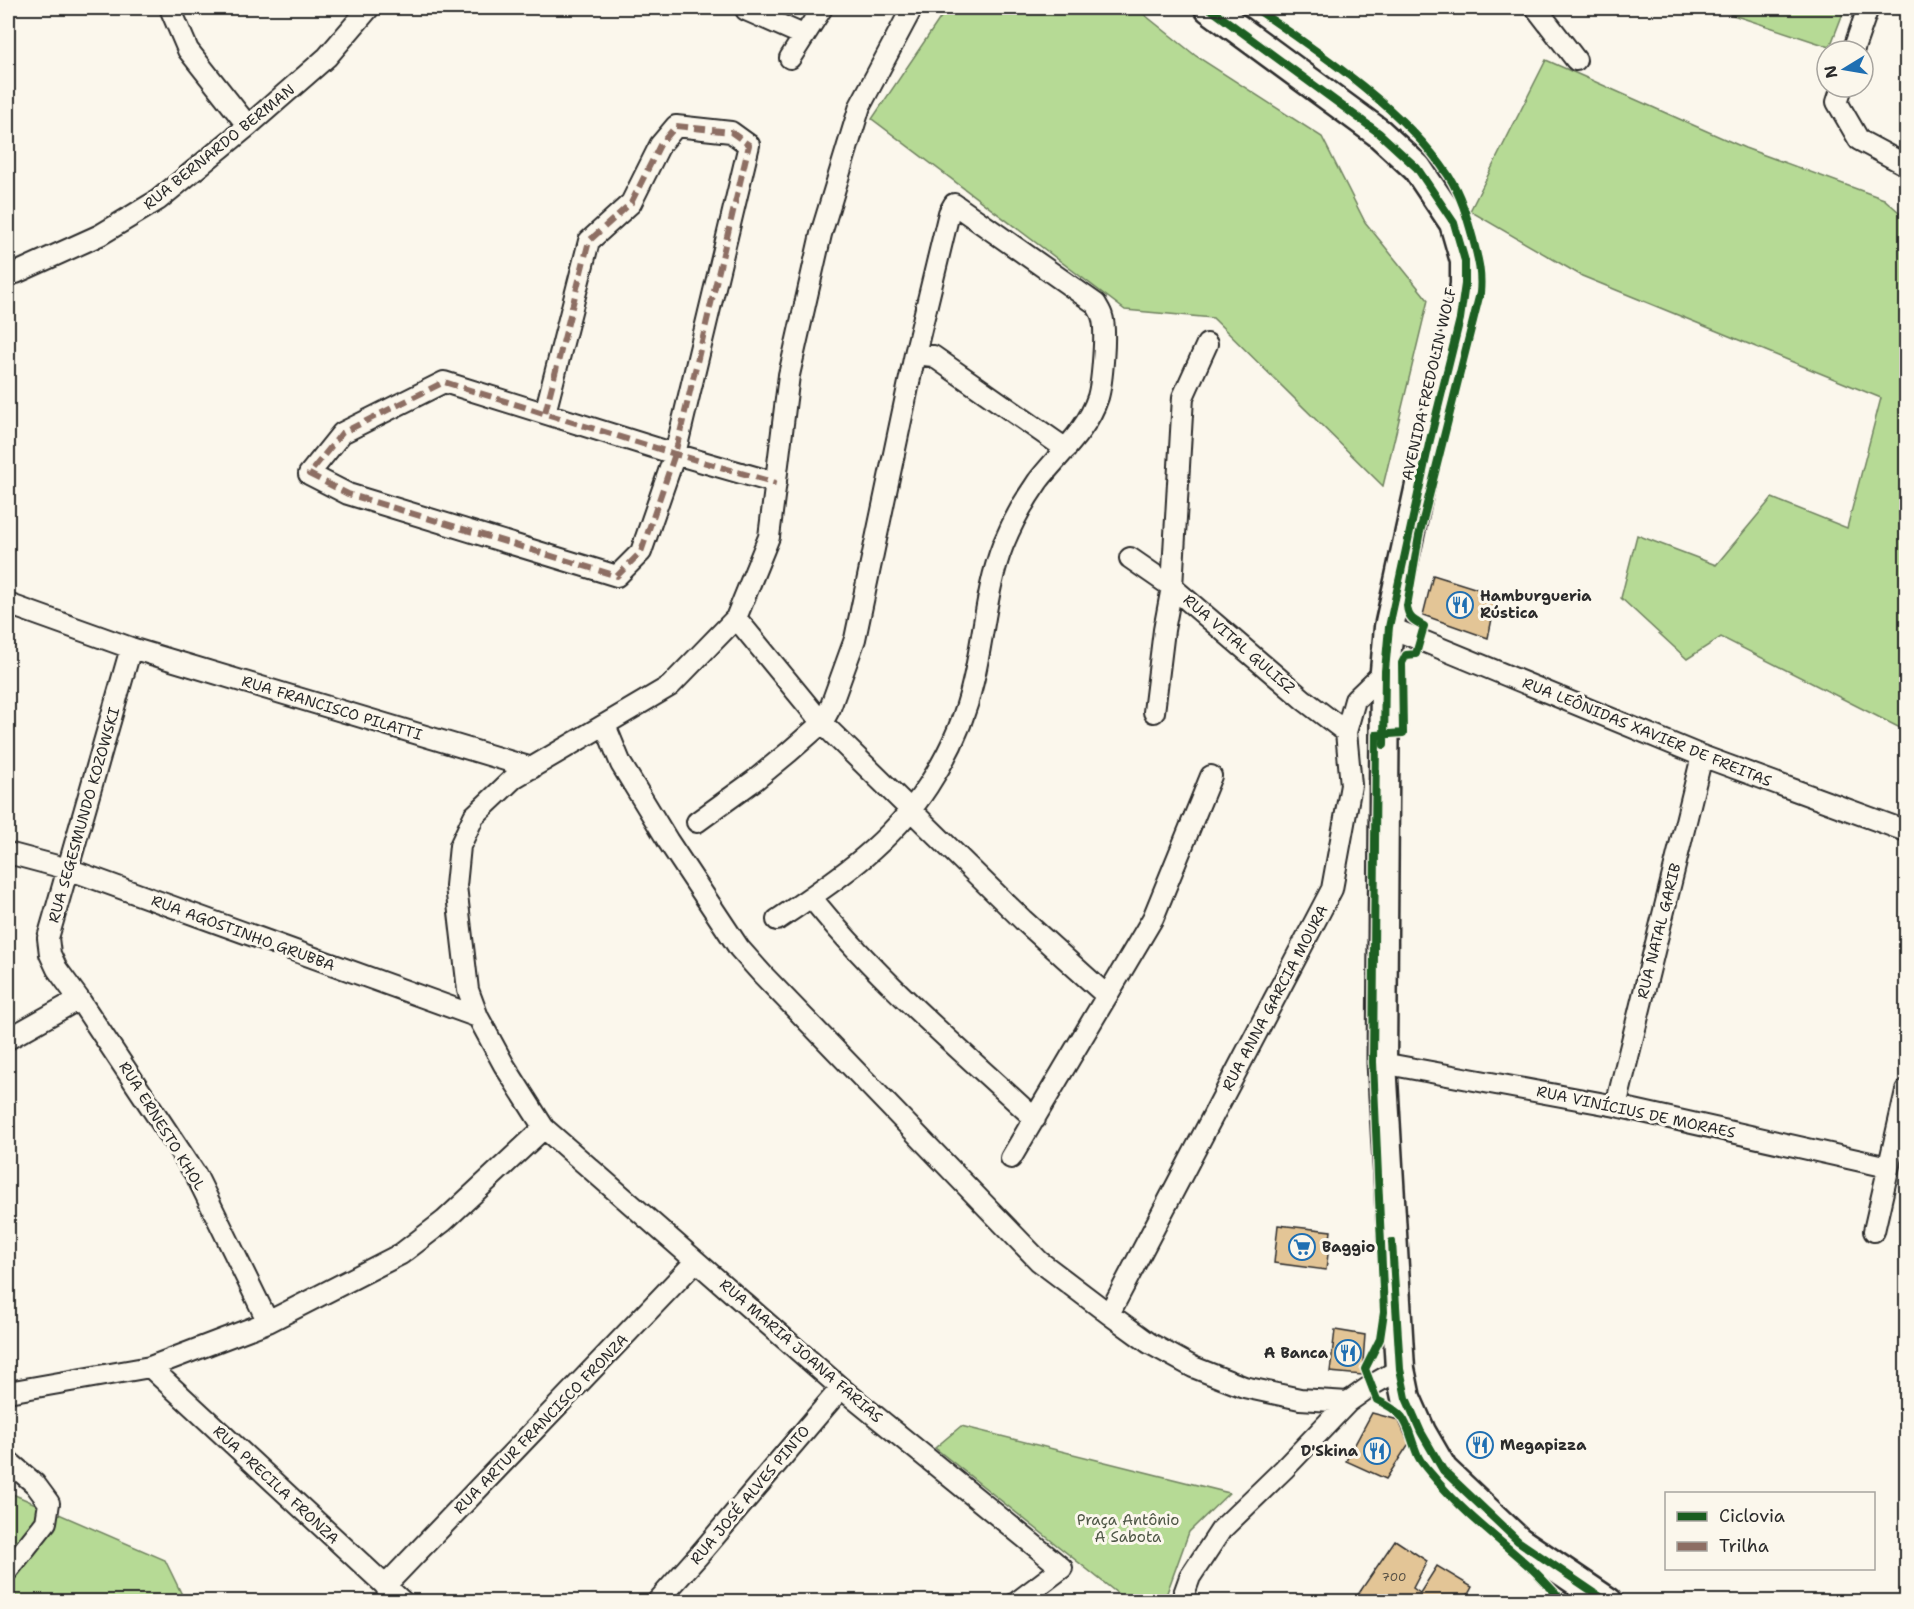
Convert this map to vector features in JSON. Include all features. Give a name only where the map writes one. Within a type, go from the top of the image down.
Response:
[{"type":"main road","name":"AVENIDA FREDOLIN WOLF","points":[[1209,8],[1379,133],[1417,168],[1454,223],[1465,261],[1465,284],[1460,319],[1429,444],[1389,627],[1385,671],[1382,1063],[1400,1369],[1406,1398],[1421,1432],[1443,1470],[1518,1541],[1608,1602]]},
{"type":"street","points":[[170,8],[188,50],[248,126]]},
{"type":"street","name":"RUA BERNARDO BERMAN","points":[[16,273],[100,235],[158,200],[327,57],[369,8]]},
{"type":"street","points":[[790,58],[822,8]]},
{"type":"street","points":[[1536,8],[1576,60]]},
{"type":"street","points":[[1858,39],[1868,8]]},
{"type":"street","points":[[746,10],[803,35]]},
{"type":"street","points":[[906,10],[860,106],[821,234],[789,375],[769,537],[736,618],[822,723],[1023,920],[1107,996]]},
{"type":"street","points":[[1838,99],[1837,102],[1859,140],[1906,165]]},
{"type":"street","points":[[545,413],[589,241],[631,203],[660,145],[676,126],[731,132],[749,145],[675,454],[641,552],[617,576],[348,494],[309,474],[342,433],[444,382],[675,454],[776,483]]},
{"type":"street","points":[[697,822],[755,780],[822,723],[830,708],[855,639],[915,354],[949,213],[954,204],[1096,304],[1102,315],[1104,328],[1099,393],[1093,413],[1037,483],[1014,521],[1003,546],[995,572],[973,684],[965,711],[942,763],[912,810],[859,864],[777,920]]},
{"type":"street","points":[[1154,712],[1172,587],[1183,396],[1207,344]]},
{"type":"street","points":[[915,354],[933,356],[1066,449]]},
{"type":"street","name":"RUA VITAL GULISZ","points":[[1130,558],[1172,587],[1304,700],[1346,732]]},
{"type":"street","name":"RUA FRANCISCO PILATTI","points":[[8,604],[131,648],[532,768]]},
{"type":"street","name":"RUA MARIA JOANA FARIAS","points":[[736,618],[670,686],[514,778],[474,816],[460,846],[456,886],[468,990],[478,1017],[504,1065],[544,1128],[841,1388],[1062,1568],[1017,1602]]},
{"type":"street","name":"RUA LEÔNIDAS XAVIER DE FREITAS","points":[[1389,627],[1702,756],[1906,831]]},
{"type":"street","name":"RUA SEGESMUNDO KOZOWSKI","points":[[80,999],[57,969],[50,954],[48,938],[131,648]]},
{"type":"street","name":"RUA ANNA GARCIA MOURA","points":[[1109,1314],[1332,889],[1351,785],[1346,732],[1355,700],[1385,671]]},
{"type":"street","points":[[605,725],[627,773],[668,841],[739,948],[1039,1261],[1149,1343],[1193,1367],[1245,1387],[1300,1399],[1348,1402]]},
{"type":"street","name":"RUA NATAL GARIB","points":[[1616,1106],[1702,756]]},
{"type":"street","points":[[1011,1158],[1153,918],[1211,776]]},
{"type":"street","name":"RUA AGOSTINHO GRUBBA","points":[[8,853],[68,869],[478,1017]]},
{"type":"street","points":[[811,897],[875,970],[1035,1119]]},
{"type":"street","points":[[8,1039],[80,999]]},
{"type":"street","name":"RUA ERNESTO KHOL","points":[[80,999],[196,1175],[268,1322]]},
{"type":"street","name":"RUA VINÍCIUS DE MORAES","points":[[1382,1063],[1616,1106],[1888,1167]]},
{"type":"street","points":[[1874,1231],[1906,1091]]},
{"type":"street","points":[[8,1392],[150,1367],[268,1322],[401,1254],[444,1221],[544,1128]]},
{"type":"street","name":"RUA ARTUR FRANCISCO FRONZA","points":[[385,1586],[696,1261]]},
{"type":"street","name":"RUA PRECILA FRONZA","points":[[150,1367],[403,1602]]},
{"type":"street","points":[[1181,1602],[1190,1577],[1221,1530],[1348,1402],[1372,1384],[1400,1369]]},
{"type":"street","name":"RUA JOSÉ ALVES PINTO","points":[[657,1602],[841,1388]]},
{"type":"street","points":[[8,1461],[35,1484],[49,1503],[46,1522],[8,1570]]},
{"type":"green space","points":[[947,8],[1136,8],[1196,56],[1322,137],[1365,222],[1428,300],[1383,486],[1213,318],[1125,310],[872,119]]},
{"type":"green space","points":[[1733,8],[1845,8],[1833,39],[1815,39],[1815,42],[1730,14]]},
{"type":"green space","points":[[1546,60],[1745,148],[1884,199],[1906,218],[1906,731],[1721,637],[1687,659],[1621,598],[1637,535],[1716,565],[1772,498],[1847,528],[1881,398],[1582,276],[1470,211]]},
{"type":"green space","name":"Praça Antônio A Sabota","points":[[961,1426],[1229,1493],[1189,1532],[1164,1601],[1127,1601],[935,1448]]},
{"type":"green space","points":[[8,1492],[165,1560],[185,1601],[8,1601]]},
{"type":"building","name":"Hamburgueria Rústica","points":[[1433,575],[1497,595],[1488,638],[1423,615]]},
{"type":"building","name":"Baggio","points":[[1278,1225],[1331,1231],[1326,1270],[1274,1263]]},
{"type":"building","name":"A Banca","points":[[1335,1330],[1365,1335],[1362,1375],[1330,1372]]},
{"type":"building","name":"D'Skina","points":[[1372,1413],[1402,1421],[1410,1442],[1386,1479],[1346,1461]]},
{"type":"building","points":[[1395,1540],[1427,1561],[1413,1588],[1420,1593],[1437,1566],[1472,1587],[1464,1602],[1353,1602]]},
{"type":"marked path","points":[[545,413],[589,241],[631,203],[660,145],[676,126],[731,132],[749,145],[675,454],[641,552],[617,576],[348,494],[309,474],[342,433],[444,382],[675,454],[776,483]]},
{"type":"cycle path","points":[[1209,8],[1379,133],[1417,168],[1454,223],[1465,261],[1465,284],[1460,319],[1429,444],[1389,627],[1385,671],[1384,745]]},
{"type":"cycle path","points":[[1255,8],[1333,63],[1385,105],[1430,151],[1448,175],[1460,198],[1478,259],[1480,293],[1419,536],[1407,606],[1412,619],[1424,626],[1416,654],[1406,655],[1402,663],[1403,733],[1376,735],[1373,1062],[1384,1312],[1380,1339],[1365,1369],[1377,1400],[1396,1411],[1405,1422],[1420,1459],[1438,1482],[1483,1527],[1532,1569],[1565,1602]]},
{"type":"cycle path","points":[[1392,1242],[1400,1369],[1406,1398],[1421,1432],[1443,1470],[1518,1541],[1608,1602]]},
{"type":"place","name":"Hamburgueria Rústica","points":[[1460,605]]},
{"type":"place","name":"Baggio","points":[[1302,1247]]},
{"type":"place","name":"A Banca","points":[[1348,1353]]},
{"type":"place","name":"Megapizza","points":[[1480,1445]]},
{"type":"place","name":"D'Skina","points":[[1377,1451]]}]
